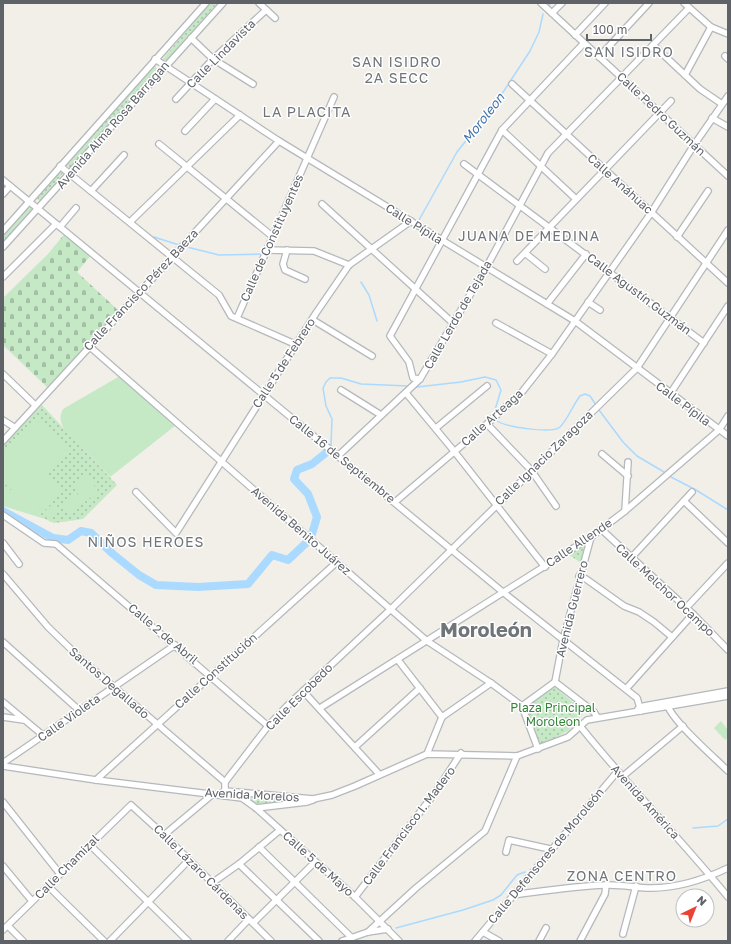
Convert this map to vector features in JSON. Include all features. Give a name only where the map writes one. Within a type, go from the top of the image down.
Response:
[{"type":"street","name":"Avenida Alma Rosa Barragan","points":[[3,231],[206,3]]},
{"type":"street","name":"Avenida Alma Rosa Barragan","points":[[3,247],[38,210],[164,67],[223,3]]},
{"type":"street","points":[[259,3],[275,18]]},
{"type":"street","name":"Calle Pedro Guzmán","points":[[541,3],[728,176]]},
{"type":"street","points":[[552,13],[562,3]]},
{"type":"street","points":[[575,35],[605,3]]},
{"type":"street","points":[[599,57],[649,3]]},
{"type":"street","points":[[684,3],[711,27],[728,34]]},
{"type":"street","name":"Calle Lerdo de Tejada","points":[[419,381],[486,268],[521,206],[548,153],[689,8]]},
{"type":"street","name":"Calle Lindavista","points":[[176,99],[213,59],[266,10]]},
{"type":"street","points":[[685,75],[711,27]]},
{"type":"street","points":[[191,38],[213,59],[253,84]]},
{"type":"street","points":[[338,455],[419,381],[413,378],[409,362],[390,336],[502,130],[584,43]]},
{"type":"street","points":[[653,45],[700,89],[722,104]]},
{"type":"street","name":"Calle Pípila","points":[[155,59],[164,67],[279,141],[411,221],[441,241],[575,321],[670,394],[728,436]]},
{"type":"street","name":"Calle Anáhuac","points":[[512,84],[566,136],[728,283]]},
{"type":"street","name":"Calle Arteaga","points":[[395,502],[487,424],[522,392],[552,354],[651,213],[694,145],[728,96]]},
{"type":"street","name":"Calle de Constituyentes","points":[[237,318],[334,97]]},
{"type":"street","points":[[185,131],[215,99]]},
{"type":"street","points":[[517,261],[671,101]]},
{"type":"street","points":[[130,222],[240,115]]},
{"type":"street","points":[[712,118],[728,127]]},
{"type":"street","points":[[502,130],[576,199]]},
{"type":"street","name":"Calle Francisco Pérez Baeza","points":[[3,441],[14,427],[139,291],[226,200],[279,141]]},
{"type":"street","points":[[158,144],[272,236]]},
{"type":"street","points":[[91,191],[124,155]]},
{"type":"street","name":"Calle Agustín Guzmán","points":[[464,164],[704,343]]},
{"type":"street","name":"Calle de Constituyentes","points":[[60,166],[222,297],[228,313],[297,345]]},
{"type":"street","points":[[3,176],[30,201]]},
{"type":"street","points":[[3,180],[30,201]]},
{"type":"street","points":[[3,194],[10,186]]},
{"type":"street","points":[[677,237],[708,191]]},
{"type":"street","name":"Calle 16 de Septiembre","points":[[30,201],[38,210],[139,291],[504,593],[637,698],[639,710]]},
{"type":"street","points":[[322,204],[454,324]]},
{"type":"street","points":[[3,277],[76,208]]},
{"type":"street","name":"Calle 5 de Febrero","points":[[136,492],[176,533],[221,461],[349,265],[411,221]]},
{"type":"street","name":"Calle Ignacio Zaragoza","points":[[391,609],[451,548],[637,368],[728,230]]},
{"type":"street","points":[[266,250],[314,251],[349,265]]},
{"type":"street","points":[[286,250],[283,264],[285,270],[305,279]]},
{"type":"street","points":[[525,253],[545,269]]},
{"type":"street","points":[[547,304],[586,254]]},
{"type":"street","points":[[588,302],[600,310]]},
{"type":"street","points":[[670,394],[728,306]]},
{"type":"street","points":[[313,320],[372,356]]},
{"type":"street","points":[[496,323],[552,354]]},
{"type":"street","name":"Avenida Benito Juárez","points":[[89,346],[427,641],[491,683],[522,706]]},
{"type":"street","points":[[3,374],[35,405]]},
{"type":"street","points":[[436,428],[488,386]]},
{"type":"street","points":[[341,390],[382,415]]},
{"type":"street","points":[[408,391],[545,566]]},
{"type":"street","name":"Calle Allende","points":[[320,708],[591,537],[625,511],[719,430],[728,416]]},
{"type":"street","points":[[3,420],[14,427]]},
{"type":"street","points":[[487,424],[531,470],[556,506]]},
{"type":"street","points":[[602,454],[628,476]]},
{"type":"street","points":[[625,511],[628,462]]},
{"type":"street","points":[[631,558],[692,492]]},
{"type":"street","points":[[684,501],[728,543]]},
{"type":"street","name":"Calle 2 de Abril","points":[[3,515],[44,543],[56,544],[268,726]]},
{"type":"street","name":"Calle Melchor Ocampo","points":[[602,529],[631,558],[693,614],[728,650]]},
{"type":"street","name":"Avenida Guerrero","points":[[555,682],[563,640],[579,576],[591,537]]},
{"type":"street","points":[[3,543],[20,564]]},
{"type":"street","name":"Calle Constitución","points":[[96,780],[210,675],[337,562]]},
{"type":"street","points":[[686,608],[728,563]]},
{"type":"street","name":"Santos Degallado","points":[[3,574],[48,627],[113,687],[225,782]]},
{"type":"street","points":[[579,576],[586,579],[624,606],[639,612],[672,637]]},
{"type":"street","name":"Calle Escobedo","points":[[225,782],[268,726],[303,690],[391,609]]},
{"type":"street","points":[[626,690],[693,614]]},
{"type":"street","points":[[3,642],[80,711]]},
{"type":"street","name":"Calle Violeta","points":[[3,763],[175,645]]},
{"type":"street","points":[[398,660],[442,717]]},
{"type":"street","points":[[538,749],[522,706],[555,682],[594,712],[597,717]]},
{"type":"street","points":[[427,754],[442,717],[491,683]]},
{"type":"street","points":[[355,747],[420,688]]},
{"type":"street","points":[[303,690],[380,774]]},
{"type":"street","points":[[368,932],[416,888],[485,831],[517,756],[568,737],[587,720],[728,691]]},
{"type":"street","points":[[667,704],[728,696]]},
{"type":"street","points":[[3,702],[44,736]]},
{"type":"street","points":[[667,704],[683,726],[727,767]]},
{"type":"street","points":[[3,717],[25,720]]},
{"type":"street","name":"Avenida América","points":[[580,726],[617,772],[678,838],[728,897]]},
{"type":"street","points":[[622,777],[683,726]]},
{"type":"street","name":"Avenida Morelos","points":[[3,766],[96,780],[216,794],[250,794],[313,799],[332,795],[427,754],[517,756]]},
{"type":"street","name":"Calle Francisco I. Madero","points":[[355,897],[437,790],[461,754]]},
{"type":"street","name":"Calle Defensores de Moroleón","points":[[475,941],[550,849],[617,772]]},
{"type":"street","points":[[225,782],[225,794],[242,798],[249,802]]},
{"type":"street","points":[[164,834],[216,794]]},
{"type":"street","points":[[249,802],[247,798],[250,794]]},
{"type":"street","points":[[256,808],[307,802],[313,799]]},
{"type":"street","points":[[3,802],[60,874]]},
{"type":"street","name":"Calle 5 de Mayo","points":[[249,802],[380,920],[399,941]]},
{"type":"street","name":"Calle Lázaro Cárdenas","points":[[131,805],[164,834],[271,941]]},
{"type":"street","name":"Calle Chamizal","points":[[5,928],[131,805]]},
{"type":"street","points":[[212,883],[239,864],[280,830]]},
{"type":"street","points":[[506,852],[509,840],[550,849]]},
{"type":"street","points":[[90,844],[188,941]]},
{"type":"street","points":[[260,847],[352,938]]},
{"type":"street","points":[[110,941],[189,860]]},
{"type":"street","points":[[228,941],[315,862]]},
{"type":"street","points":[[239,864],[319,941]]},
{"type":"street","points":[[3,866],[32,901]]},
{"type":"street","points":[[513,895],[572,886],[606,885],[650,888],[673,886],[699,881],[728,868]]},
{"type":"street","points":[[580,941],[605,894],[606,885]]},
{"type":"street","points":[[48,886],[104,941]]},
{"type":"street","points":[[623,934],[636,886]]},
{"type":"street","points":[[5,928],[23,941]]},
{"type":"street","points":[[539,941],[546,928]]},
{"type":"street","points":[[342,941],[368,932],[388,929]]},
{"type":"street","points":[[483,932],[499,941]]},
{"type":"green space","points":[[210,3],[217,3],[166,63],[162,60]]},
{"type":"green space","points":[[154,65],[157,69],[70,168],[65,164]]},
{"type":"green space","points":[[60,169],[64,172],[40,201],[37,199]]},
{"type":"green space","points":[[30,202],[38,209],[3,247],[3,231]]},
{"type":"green space","points":[[66,232],[92,254],[77,272],[120,312],[49,389],[3,345],[3,298],[48,254]]},
{"type":"green space","points":[[120,376],[176,425],[110,477],[65,430],[61,422],[61,415],[63,409]]},
{"type":"green space","points":[[40,403],[117,485],[83,519],[54,523],[45,519],[3,484],[3,443]]},
{"type":"green space","points":[[37,420],[68,449],[44,474],[61,489],[39,514],[3,480],[3,456]]},
{"type":"green space","points":[[87,476],[99,492],[68,514],[62,505],[78,494],[74,486]]},
{"type":"green space","points":[[3,484],[45,519],[3,506]]},
{"type":"green space","points":[[54,503],[59,508],[47,518],[42,513]]},
{"type":"green space","points":[[591,537],[583,564],[566,553]]},
{"type":"green space","name":"Plaza Principal Moroleon","points":[[552,687],[555,687],[582,710],[583,714],[568,731],[541,745],[537,743],[525,709]]},
{"type":"green space","points":[[721,721],[728,730],[728,737],[725,740],[714,728]]},
{"type":"green space","points":[[250,795],[306,801],[259,805],[250,803],[248,800]]},
{"type":"waterway","name":"Moroleon","points":[[419,220],[457,152],[496,103],[530,51],[539,32],[543,14]]},
{"type":"waterway","points":[[154,237],[179,245]]},
{"type":"waterway","points":[[187,247],[219,255],[262,254]]},
{"type":"waterway","points":[[361,282],[369,295],[377,321]]},
{"type":"waterway","points":[[417,387],[461,382],[485,377],[496,380],[501,390],[494,413]]},
{"type":"waterway","points":[[331,446],[332,419],[326,406],[323,388],[330,378],[341,378],[361,384],[409,386]]},
{"type":"waterway","points":[[497,421],[529,429],[555,429],[563,424],[580,396],[585,394],[590,396],[596,405]]},
{"type":"waterway","points":[[599,410],[623,442],[637,456],[664,472]]},
{"type":"waterway","points":[[312,534],[317,517],[308,494],[294,479],[297,470],[312,464],[327,452]]},
{"type":"waterway","points":[[671,477],[696,490],[728,510]]},
{"type":"waterway","points":[[3,511],[53,538],[68,540],[81,531],[91,533],[113,554],[139,575],[156,585],[198,587],[248,584],[272,555],[288,560],[306,543]]},
{"type":"waterway","points":[[693,828],[718,826],[728,819]]},
{"type":"waterway","points":[[396,928],[463,910],[493,900],[501,895],[517,875],[525,872]]},
{"type":"district","name":"SAN ISIDRO","points":[[629,52]]},
{"type":"district","name":"SAN ISIDRO 2A SECC","points":[[397,70]]},
{"type":"district","name":"LA PLACITA","points":[[307,112]]},
{"type":"district","name":"JUANA DE MEDINA","points":[[529,236]]},
{"type":"district","name":"NIÑOS HEROES","points":[[146,542]]},
{"type":"district","name":"Moroleón","points":[[486,630]]},
{"type":"district","name":"ZONA CENTRO","points":[[622,876]]}]
